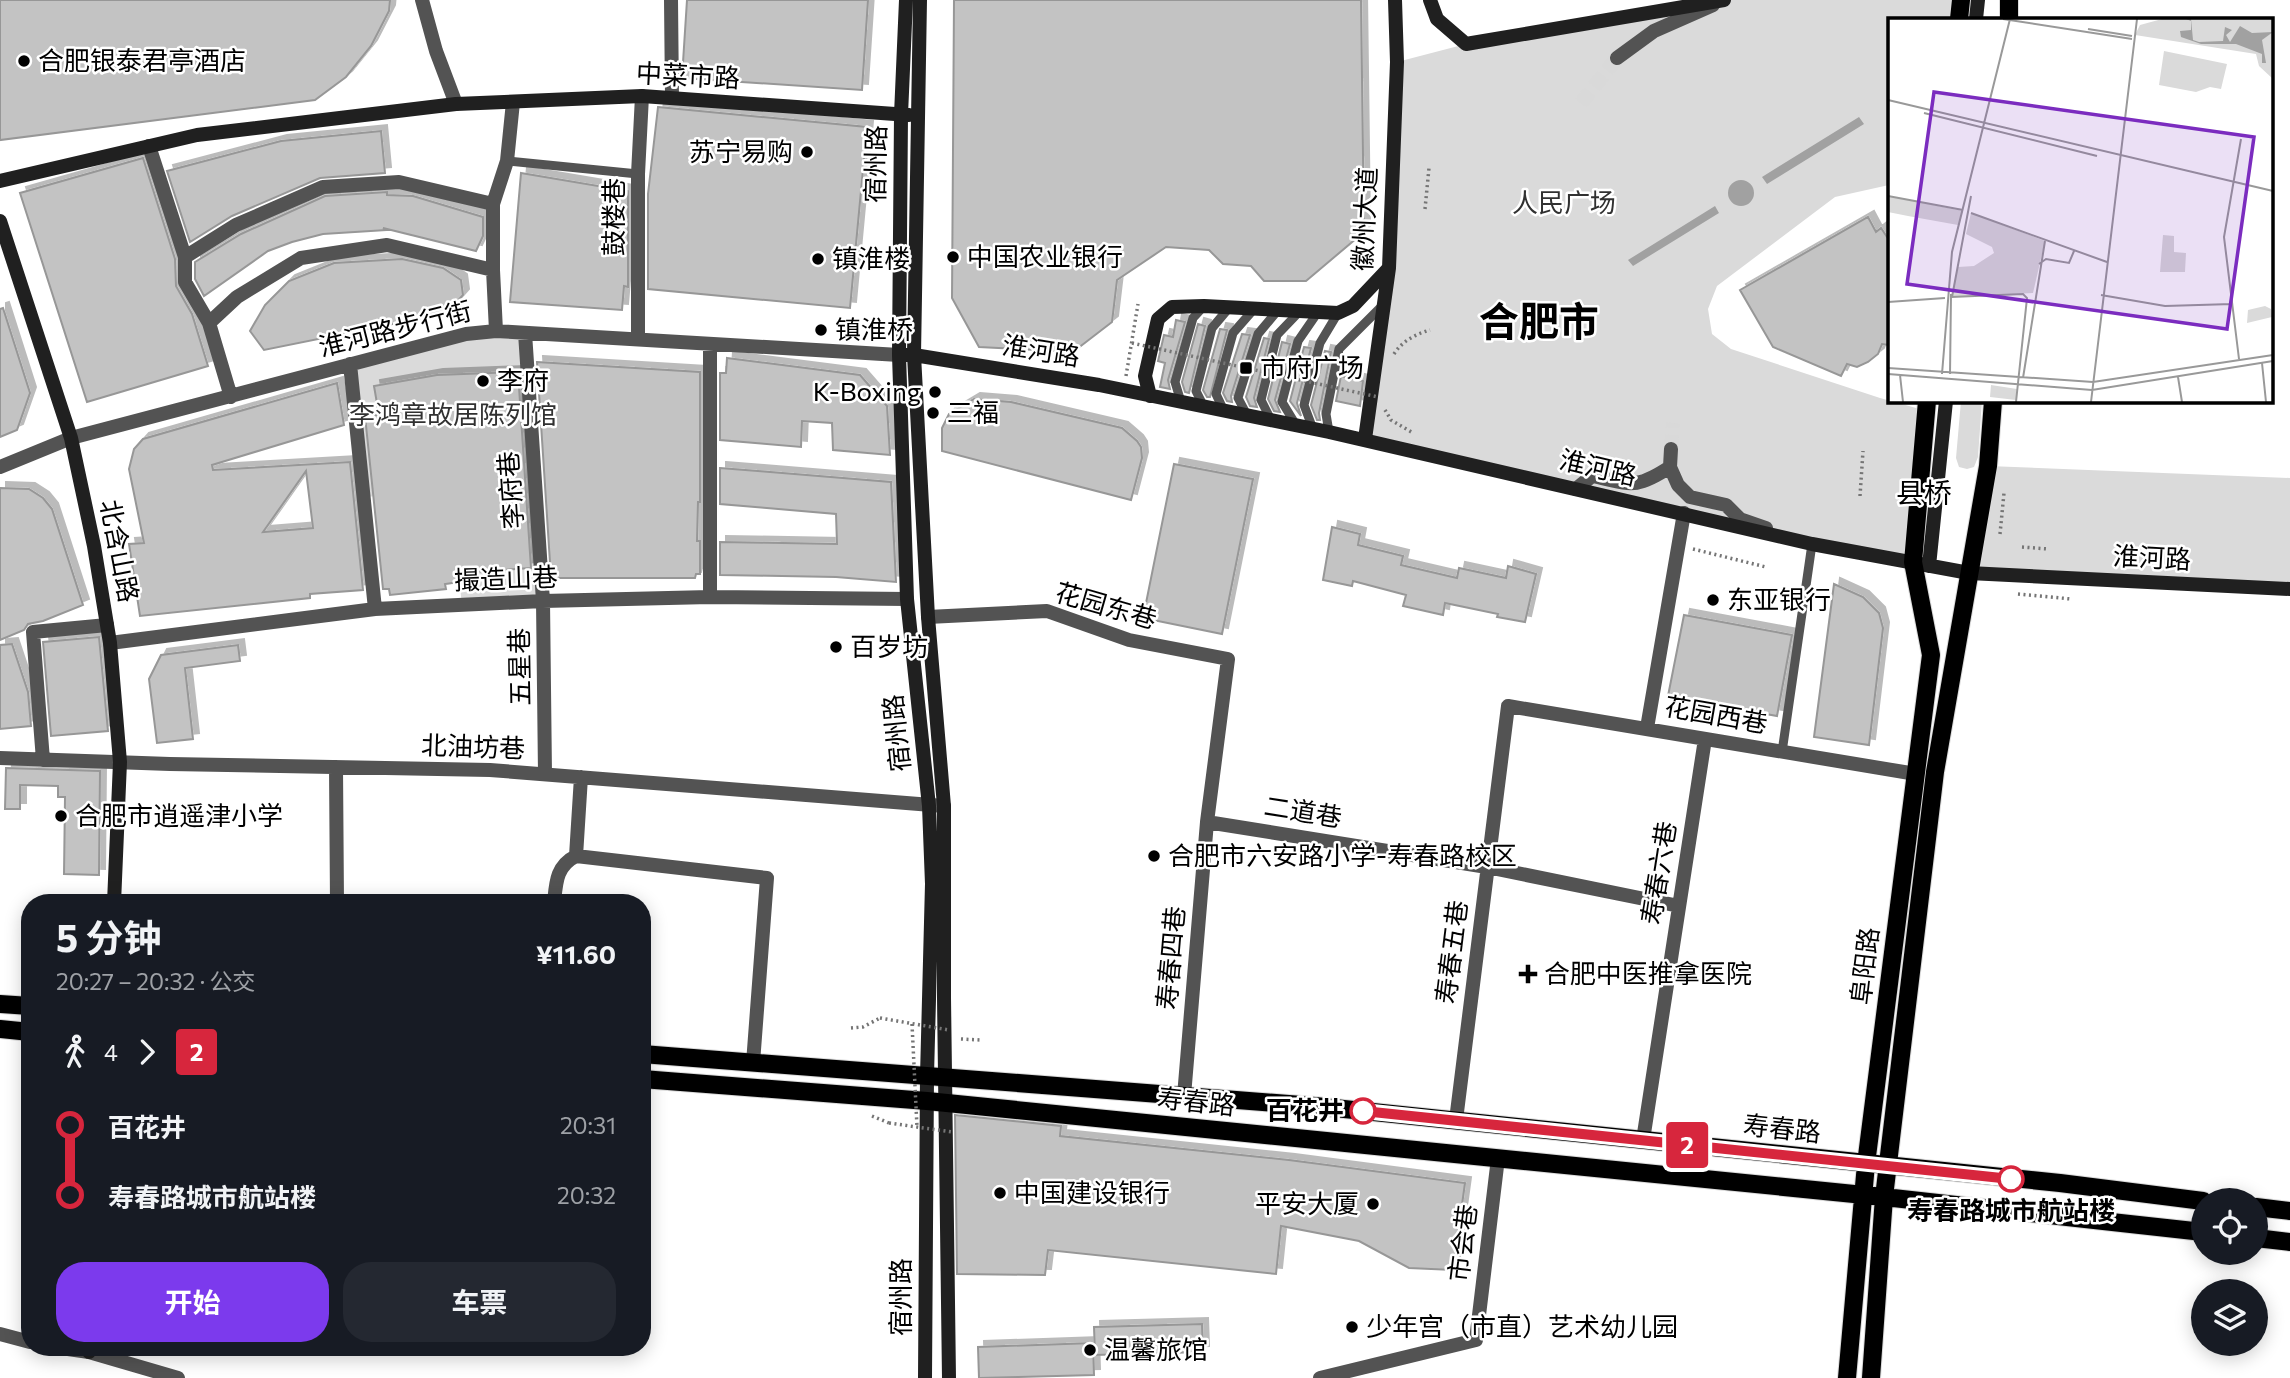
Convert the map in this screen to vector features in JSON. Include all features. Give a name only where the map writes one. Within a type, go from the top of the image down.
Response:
[{"type":"main road","points":[[1959,18],[1961,0]]},
{"type":"main road","points":[[2008,0],[2009,18]]},
{"type":"main road","name":"阜阳路","points":[[1847,1378],[1866,1164],[1931,655],[1921,564],[1927,402]]},
{"type":"main road","name":"阜阳路","points":[[1871,1378],[1884,1197],[1935,772],[1988,466],[1993,402]]},
{"type":"main road","points":[[0,1004],[21,1005]]},
{"type":"main road","points":[[0,1029],[21,1031]]},
{"type":"main road","name":"寿春路","points":[[651,1055],[1184,1096],[1456,1121],[2060,1183],[2191,1199]]},
{"type":"main road","name":"寿春路","points":[[651,1080],[936,1102],[1884,1197],[2191,1231]]},
{"type":"main road","points":[[2268,1208],[2290,1211]]},
{"type":"main road","points":[[2268,1239],[2290,1242]]},
{"type":"street","points":[[422,0],[436,51],[456,104]]},
{"type":"street","points":[[671,0],[672,98]]},
{"type":"street","name":"宿州路","points":[[906,0],[901,115],[907,599],[929,806],[936,1077],[925,1378]]},
{"type":"street","name":"宿州路","points":[[919,0],[918,116],[906,355],[944,806],[936,1077]]},
{"type":"street","name":"徽州大道","points":[[1365,439],[1389,268],[1397,62],[1395,0]]},
{"type":"street","points":[[1430,0],[1437,19],[1466,44],[1724,0]]},
{"type":"street","points":[[1617,58],[1654,31],[1724,0]]},
{"type":"street","points":[[1976,18],[1978,0]]},
{"type":"street","name":"中菜市路","points":[[0,181],[197,135],[456,104],[642,96],[918,116]]},
{"type":"street","name":"鼓楼巷","points":[[638,339],[638,174],[642,96]]},
{"type":"street","points":[[496,331],[493,204],[508,162],[513,102]]},
{"type":"street","points":[[149,146],[185,257],[184,282],[209,323],[231,397]]},
{"type":"street","points":[[185,257],[236,225],[323,187],[399,182],[493,204]]},
{"type":"street","name":"北含山路","points":[[0,220],[71,438],[94,546],[110,643],[120,762],[114,894]]},
{"type":"street","points":[[209,323],[237,297],[301,258],[387,245],[493,270]]},
{"type":"street","points":[[1150,396],[1145,376],[1158,319],[1172,307],[1204,306],[1338,313],[1353,306],[1389,268]]},
{"type":"street","name":"淮河路步行街","points":[[0,467],[71,438],[431,341],[467,334],[496,331],[906,355]]},
{"type":"street","name":"李府巷","points":[[525,333],[543,601]]},
{"type":"street","points":[[710,344],[710,597]]},
{"type":"street","name":"淮河路","points":[[906,355],[1150,396],[1365,439],[1812,544],[1969,573],[2290,589]]},
{"type":"street","points":[[350,364],[375,610]]},
{"type":"street","points":[[1921,564],[1946,402]]},
{"type":"street","points":[[1671,449],[1671,467],[1678,485],[1690,497],[1726,505],[1740,519],[1797,540]]},
{"type":"street","points":[[1576,489],[1592,476],[1635,485],[1652,479],[1671,467]]},
{"type":"street","points":[[1647,728],[1684,513]]},
{"type":"street","name":"撮造山巷","points":[[110,643],[242,624],[375,610],[543,601],[710,597],[907,599]]},
{"type":"street","name":"五星巷","points":[[543,601],[545,774]]},
{"type":"street","name":"花园东巷","points":[[928,617],[1047,611],[1129,640],[1228,659]]},
{"type":"street","points":[[43,760],[33,632],[107,625]]},
{"type":"street","name":"寿春四巷","points":[[1184,1096],[1208,822],[1228,659]]},
{"type":"street","name":"花园西巷","points":[[1508,706],[1916,774]]},
{"type":"street","name":"寿春五巷","points":[[1456,1121],[1508,706]]},
{"type":"street","name":"寿春六巷","points":[[1643,1140],[1705,739]]},
{"type":"street","name":"北油坊巷","points":[[0,758],[490,770],[944,806]]},
{"type":"street","points":[[336,767],[337,894]]},
{"type":"street","points":[[576,856],[581,777]]},
{"type":"street","name":"二道巷","points":[[1208,822],[1487,867],[1679,906]]},
{"type":"street","points":[[555,894],[557,876],[566,861],[576,856],[767,878],[753,1063]]},
{"type":"street","name":"宿州路","points":[[936,1102],[949,1378]]},
{"type":"street","name":"市会巷","points":[[1320,1378],[1476,1340],[1498,1158]]},
{"type":"street","points":[[0,1334],[21,1340]]},
{"type":"street","points":[[108,1356],[178,1378]]},
{"type":"lane","points":[[508,162],[638,174]]},
{"type":"lane","points":[[1329,432],[1326,414],[1339,349],[1383,305]]},
{"type":"lane","points":[[1181,402],[1175,382],[1193,318],[1204,306]]},
{"type":"lane","points":[[1204,407],[1196,391],[1212,328],[1228,309]]},
{"type":"lane","points":[[1224,411],[1216,394],[1233,333],[1254,309]]},
{"type":"lane","points":[[1247,415],[1238,398],[1258,334],[1278,310]]},
{"type":"lane","points":[[1271,420],[1261,400],[1277,335],[1300,311]]},
{"type":"lane","points":[[1296,425],[1282,402],[1297,341],[1318,312]]},
{"type":"lane","points":[[1313,429],[1304,405],[1320,343],[1338,313]]},
{"type":"lane","points":[[1782,751],[1812,544]]},
{"type":"path","points":[[1425,209],[1429,168]]},
{"type":"path","points":[[1126,376],[1138,304]]},
{"type":"path","points":[[1391,363],[1396,350],[1405,342],[1414,335],[1430,330]]},
{"type":"path","points":[[1132,343],[1378,397]]},
{"type":"path","points":[[1384,408],[1391,420],[1409,432],[1422,435]]},
{"type":"path","points":[[1860,496],[1863,451]]},
{"type":"path","points":[[2000,534],[2004,493]]},
{"type":"path","points":[[2022,547],[2048,549]]},
{"type":"path","points":[[1689,548],[1766,567]]},
{"type":"path","points":[[2018,594],[2071,599]]},
{"type":"path","points":[[851,1028],[863,1027],[880,1018],[949,1030]]},
{"type":"path","points":[[912,1024],[917,1127]]},
{"type":"path","points":[[889,1123],[952,1132],[961,1127]]},
{"type":"green space","name":"人民广场","points":[[1724,0],[1961,0],[1959,18],[1888,18],[1888,185],[1835,197],[1717,286],[1708,309],[1712,334],[1731,349],[1888,402],[1927,411],[1913,562],[1365,439],[1383,305],[1397,62],[1466,44]]},
{"type":"green space","name":"李鸿章故居陈列馆","points":[[525,333],[543,601],[462,605],[449,491],[364,497],[350,364],[431,341]]},
{"type":"green space","points":[[1961,402],[1982,402],[1978,457],[1974,467],[1959,467],[1956,458]]},
{"type":"green space","points":[[1988,466],[2290,478],[2290,589],[1969,573]]},
{"type":"shaded area","points":[[1859,117],[1864,124],[1767,184],[1762,177]]},
{"type":"shaded area","points":[[1741,180],[1750,184],[1754,193],[1750,202],[1741,206],[1732,202],[1728,193],[1732,184]]},
{"type":"shaded area","points":[[1715,206],[1719,213],[1633,266],[1628,260]]},
{"type":"building","points":[[0,0],[390,0],[389,11],[371,46],[346,77],[315,100],[0,140]]},
{"type":"building","points":[[687,0],[868,0],[862,90],[682,78]]},
{"type":"building","points":[[954,0],[1361,0],[1364,232],[1306,281],[1264,281],[1251,266],[1223,264],[1209,250],[1166,247],[1117,280],[1112,322],[1073,352],[979,347],[952,298]]},
{"type":"building","points":[[658,107],[867,127],[850,308],[648,289],[648,194]]},
{"type":"building","points":[[381,131],[385,173],[320,178],[232,216],[190,242],[167,171],[281,141]]},
{"type":"building","points":[[143,158],[175,259],[176,286],[192,314],[208,366],[87,402],[20,193]]},
{"type":"building","points":[[521,173],[628,191],[628,287],[624,286],[622,310],[510,302]]},
{"type":"building","points":[[387,192],[387,195],[413,196],[483,217],[483,236],[476,251],[383,228],[387,230],[323,234],[268,251],[204,296],[195,279],[195,262],[241,234],[325,196]]},
{"type":"building","points":[[1868,217],[1876,232],[1881,228],[1888,238],[1888,345],[1882,344],[1878,354],[1868,362],[1857,367],[1847,364],[1841,376],[1773,347],[1740,290]]},
{"type":"building","points":[[402,259],[443,268],[461,280],[463,295],[447,313],[264,350],[250,331],[265,305],[289,281],[334,263]]},
{"type":"building","points":[[3,308],[30,393],[17,430],[0,437],[0,309]]},
{"type":"building","points":[[1176,320],[1185,322],[1168,380],[1170,389],[1160,387],[1165,363],[1158,361],[1164,335],[1173,337]]},
{"type":"building","points":[[1198,324],[1205,326],[1189,393],[1185,392],[1182,382]]},
{"type":"building","points":[[1220,329],[1227,330],[1210,397],[1207,397],[1203,390]]},
{"type":"building","points":[[1242,334],[1250,335],[1231,396],[1232,402],[1227,401],[1223,393]]},
{"type":"building","points":[[1264,338],[1269,339],[1254,398],[1257,407],[1250,406],[1246,397]]},
{"type":"building","points":[[1282,342],[1290,344],[1275,400],[1280,412],[1274,411],[1268,399]]},
{"type":"building","points":[[1304,347],[1311,348],[1297,403],[1301,416],[1290,401]]},
{"type":"building","points":[[1325,351],[1331,352],[1319,413],[1320,420],[1317,420],[1311,405]]},
{"type":"building","points":[[727,358],[860,375],[887,406],[890,455],[833,450],[832,423],[802,421],[801,447],[720,440],[720,373],[726,373]]},
{"type":"building","points":[[537,362],[700,372],[700,502],[697,541],[700,541],[700,574],[696,574],[695,578],[551,578]]},
{"type":"building","name":"李鸿章故居陈列馆","points":[[518,372],[531,568],[458,573],[459,582],[445,584],[446,589],[390,595],[389,589],[383,589],[365,416],[379,415],[374,386],[437,375]]},
{"type":"building","points":[[1341,376],[1363,381],[1360,406],[1336,401]]},
{"type":"building","points":[[337,383],[344,425],[212,465],[213,470],[350,462],[363,590],[310,594],[310,598],[140,616],[129,544],[144,543],[129,469],[134,449],[143,439]],"holes":[[[306,471],[313,528],[263,532]]]},
{"type":"building","points":[[974,399],[1011,402],[1122,428],[1141,447],[1142,458],[1131,500],[942,451],[942,428],[949,414]]},
{"type":"building","points":[[1174,464],[1253,479],[1222,634],[1143,618]]},
{"type":"building","points":[[720,468],[891,482],[896,582],[836,577],[720,575],[720,542],[837,544],[836,514],[720,504]]},
{"type":"building","points":[[0,488],[29,489],[43,498],[52,509],[83,605],[28,624],[24,630],[0,640]]},
{"type":"building","points":[[1332,527],[1360,534],[1358,545],[1403,556],[1401,565],[1457,578],[1459,568],[1506,578],[1508,566],[1536,574],[1525,622],[1445,603],[1443,615],[1403,606],[1406,595],[1353,581],[1352,586],[1323,580]]},
{"type":"building","points":[[1834,584],[1863,597],[1879,613],[1883,628],[1869,745],[1814,737]]},
{"type":"building","points":[[1684,615],[1792,635],[1777,716],[1668,696]]},
{"type":"building","points":[[99,637],[108,731],[51,736],[43,642]]},
{"type":"building","points":[[12,644],[28,692],[31,726],[0,729],[0,645]]},
{"type":"building","points":[[238,645],[240,661],[185,668],[193,739],[157,743],[149,679],[161,655]]},
{"type":"building","points":[[6,768],[100,771],[99,875],[64,874],[65,797],[58,797],[58,786],[20,785],[20,809],[5,809]]},
{"type":"building","points":[[955,1115],[1061,1126],[1060,1136],[1289,1160],[1465,1183],[1453,1270],[1409,1268],[1359,1241],[1281,1226],[1276,1274],[1048,1250],[1045,1275],[957,1274]]},
{"type":"building","points":[[1202,1324],[1203,1352],[1095,1355],[1094,1327]]},
{"type":"building","points":[[1093,1343],[1094,1375],[979,1378],[978,1347]]},
{"type":"tunnel","points":[[1581,103],[1617,58]]},
{"type":"tunnel","points":[[1671,449],[1673,423]]},
{"type":"bus line","name":"2","points":[[1363,1111],[2011,1179]]},
{"type":"place","name":"合肥银泰君亭酒店","points":[[24,61]]},
{"type":"place","name":"苏宁易购","points":[[807,152]]},
{"type":"place","name":"中国农业银行","points":[[953,257]]},
{"type":"place","name":"镇淮楼","points":[[818,259]]},
{"type":"place","name":"镇淮桥","points":[[821,330]]},
{"type":"place","name":"市府广场","points":[[1246,368]]},
{"type":"place","name":"李府","points":[[483,381]]},
{"type":"place","name":"K-Boxing","points":[[935,392]]},
{"type":"place","name":"三福","points":[[933,413]]},
{"type":"place","name":"东亚银行","points":[[1713,600]]},
{"type":"place","name":"百岁坊","points":[[836,647]]},
{"type":"place","name":"合肥市逍遥津小学","points":[[61,816]]},
{"type":"place","name":"合肥市六安路小学-寿春路校区","points":[[1154,856]]},
{"type":"place","name":"合肥中医推拿医院","points":[[1528,974]]},
{"type":"place","name":"百花井","points":[[1363,1111]]},
{"type":"place","name":"寿春路城市航站楼","points":[[2011,1179]]},
{"type":"place","name":"中国建设银行","points":[[1000,1193]]},
{"type":"place","name":"平安大厦","points":[[1373,1204]]},
{"type":"place","name":"少年宫（市直）艺术幼儿园","points":[[1352,1327]]},
{"type":"place","name":"温馨旅馆","points":[[1090,1350]]},
{"type":"district","name":"合肥市","points":[[1539,322]]},
{"type":"district","name":"县桥","points":[[1924,493]]}]
